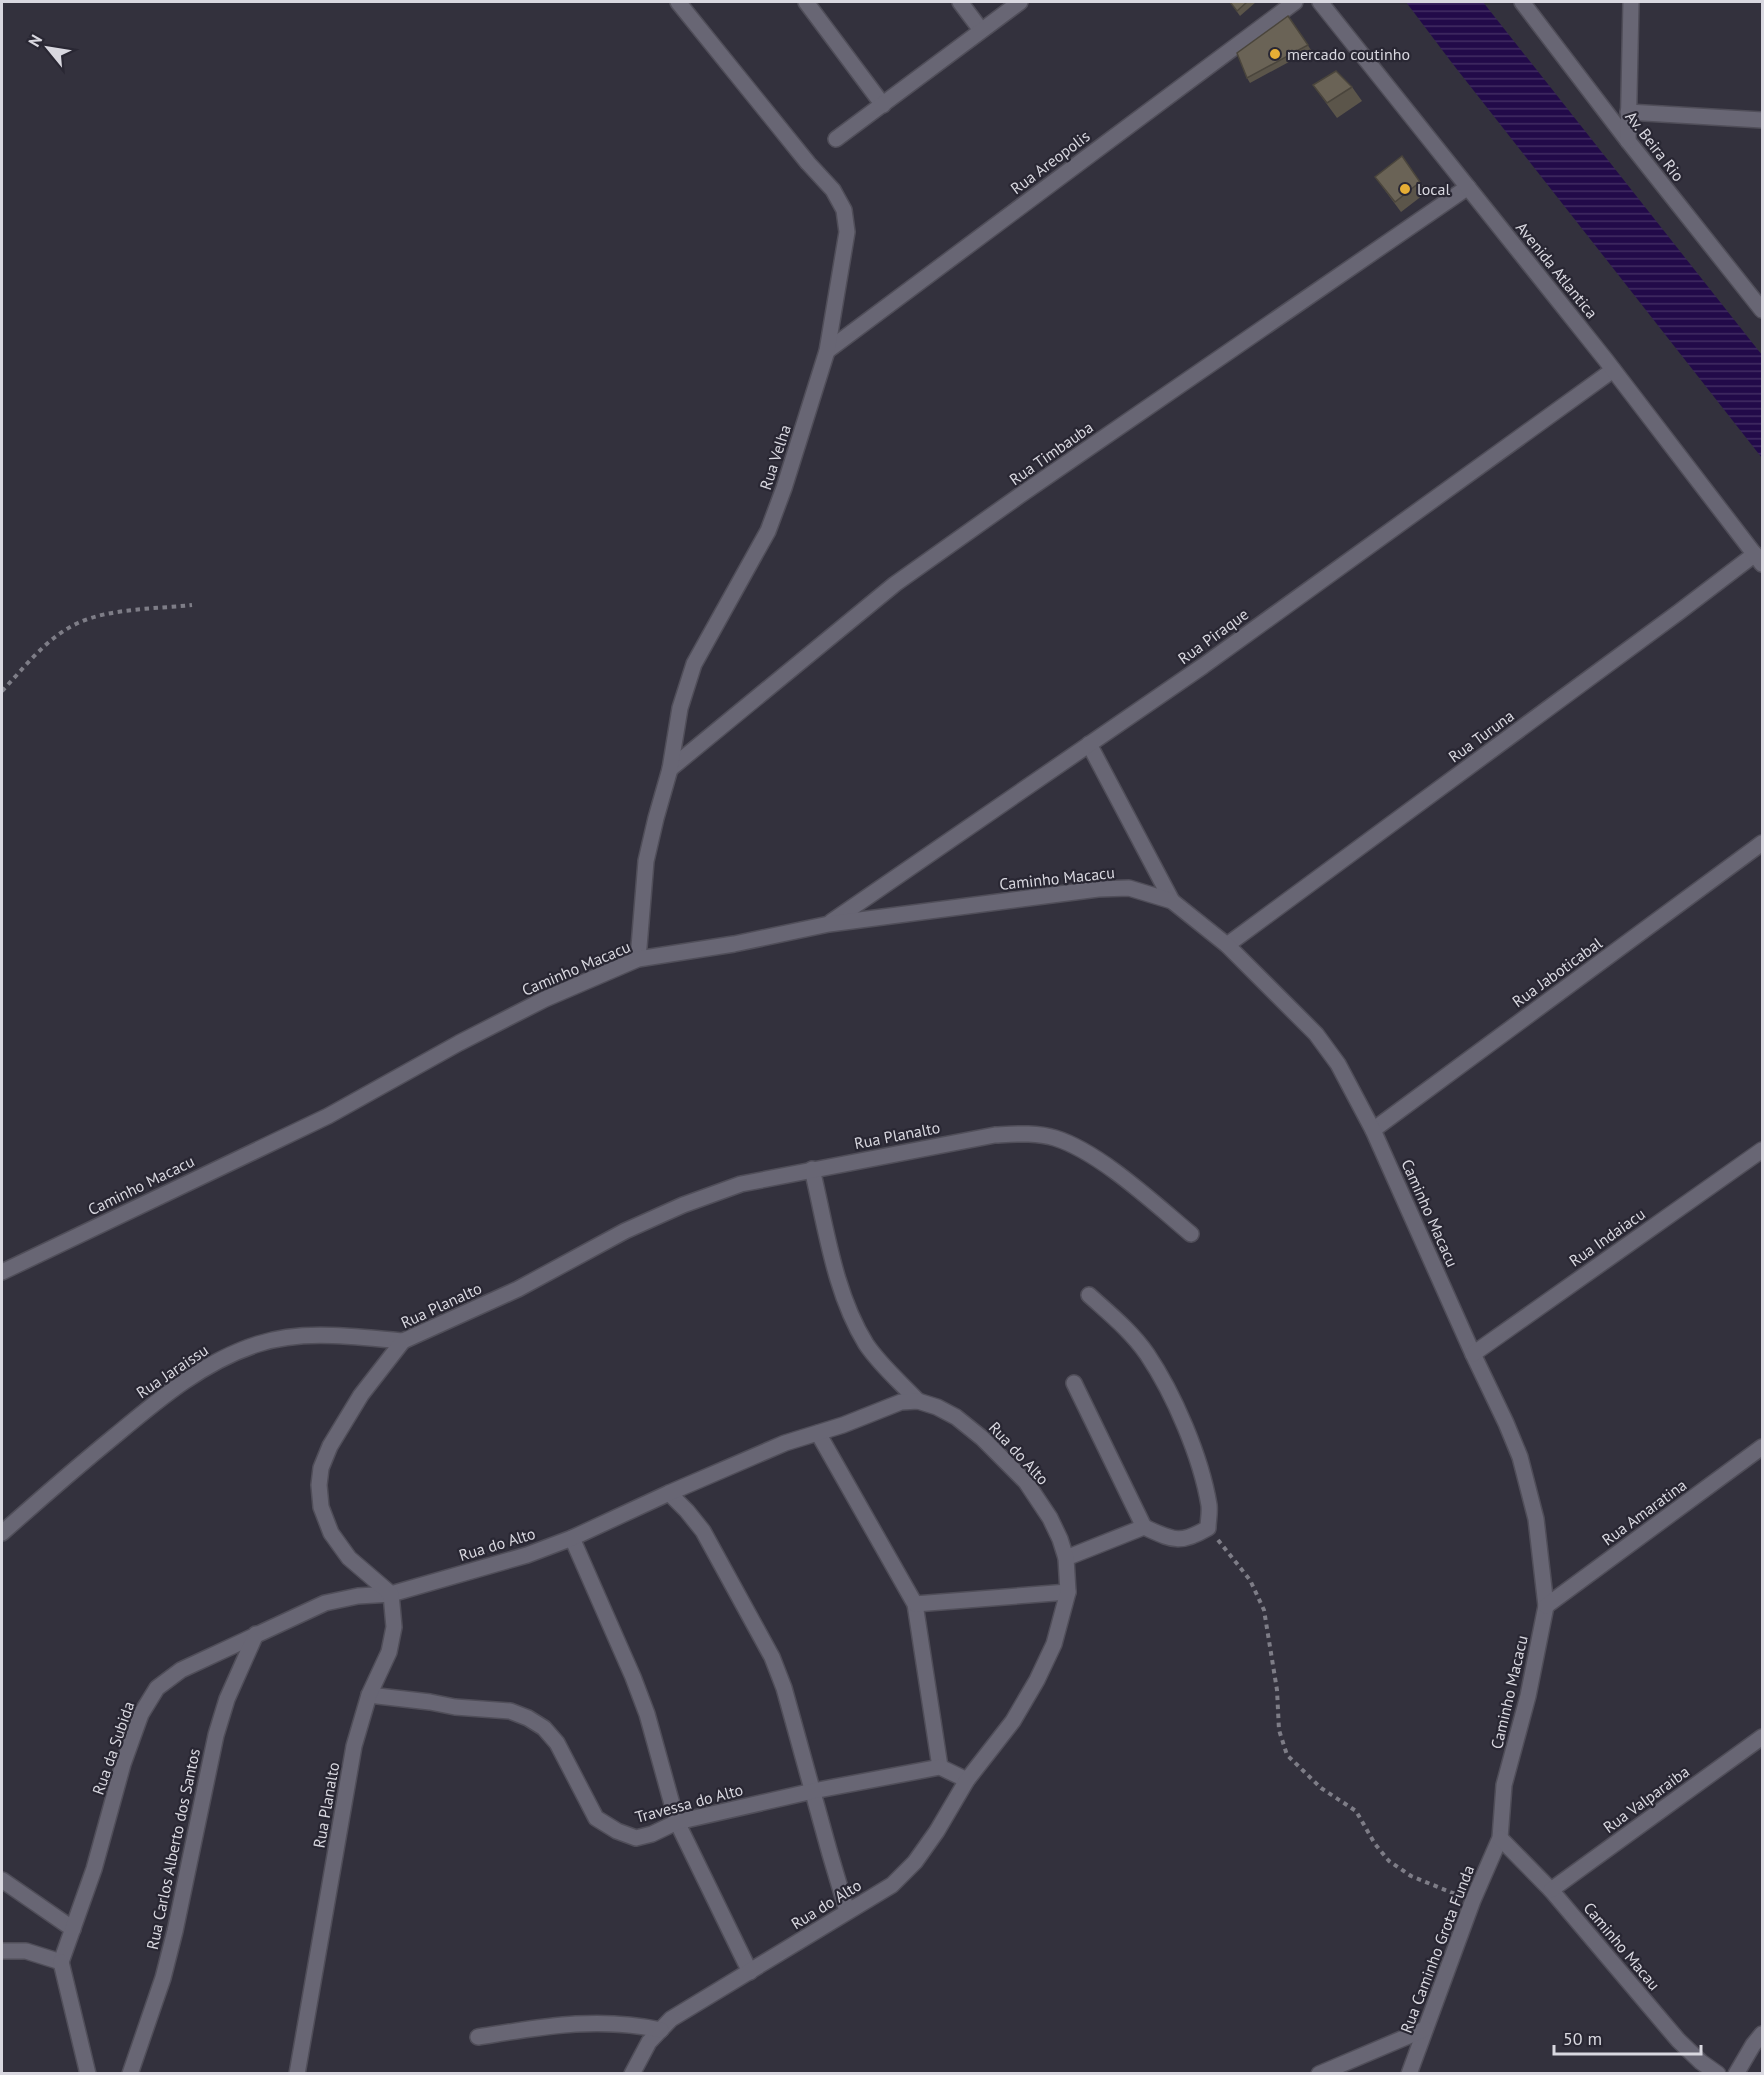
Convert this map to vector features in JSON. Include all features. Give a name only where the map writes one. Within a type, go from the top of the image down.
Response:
[{"type":"street","name":"Rua Velha","points":[[638,960],[646,861],[670,769],[680,708],[694,664],[768,531],[784,488],[827,351],[847,232],[844,210],[833,190],[808,163],[678,2]]},
{"type":"street","points":[[806,2],[883,105]]},
{"type":"street","points":[[960,2],[981,30]]},
{"type":"street","points":[[836,139],[1020,2]]},
{"type":"street","name":"Rua Areopolis","points":[[827,351],[1295,2]]},
{"type":"street","name":"Avenida Atlantica","points":[[1320,2],[1613,370],[1759,559]]},
{"type":"street","name":"Av. Beira Rio","points":[[1522,2],[1628,141],[1762,310]]},
{"type":"street","points":[[1628,141],[1631,2]]},
{"type":"street","points":[[1628,112],[1762,120]]},
{"type":"street","name":"Rua Timbauba","points":[[670,769],[895,585],[1019,496],[1468,187]]},
{"type":"street","name":"Rua Piraque","points":[[829,924],[1203,666],[1613,370]]},
{"type":"street","name":"Rua Turuna","points":[[1227,945],[1679,612],[1759,559]]},
{"type":"street","points":[[1089,744],[1172,901]]},
{"type":"street","name":"Rua Jaboticabal","points":[[1373,1130],[1762,843]]},
{"type":"street","name":"Caminho Macacu","points":[[2,1272],[328,1116],[459,1043],[545,999],[638,960],[734,944],[829,924],[1098,890],[1129,888],[1172,901],[1227,945],[1316,1034],[1338,1064],[1373,1130],[1520,1457],[1536,1519],[1546,1606],[1528,1696],[1504,1785],[1500,1839]]},
{"type":"street","name":"Rua Planalto","points":[[297,2073],[354,1746],[369,1695],[389,1652],[394,1628],[391,1594],[349,1558],[331,1533],[321,1507],[319,1485],[321,1468],[330,1446],[362,1395],[403,1341],[518,1288],[625,1231],[683,1204],[741,1184],[995,1135],[1039,1135],[1055,1138],[1084,1152],[1130,1184],[1191,1234]]},
{"type":"street","name":"Rua Indaiacu","points":[[1473,1354],[1762,1150]]},
{"type":"street","points":[[812,1169],[841,1289],[853,1320],[867,1345],[881,1363],[918,1401]]},
{"type":"street","points":[[1074,1383],[1144,1527],[1170,1539],[1189,1539],[1208,1528],[1207,1498],[1181,1414],[1147,1354],[1126,1329],[1089,1295]]},
{"type":"street","name":"Rua Jaraissu","points":[[2,1533],[76,1467],[158,1400],[209,1366],[258,1344],[289,1338],[332,1335],[403,1341]]},
{"type":"street","name":"Rua do Alto","points":[[391,1594],[527,1556],[785,1443],[901,1402],[918,1401],[937,1407],[956,1417],[982,1438],[1026,1482],[1050,1518],[1066,1558],[1068,1592],[1054,1644],[1037,1680],[1013,1721],[967,1780],[937,1831],[915,1862],[892,1885],[671,2019],[649,2042],[632,2073]]},
{"type":"street","points":[[818,1432],[915,1604],[940,1767],[967,1780]]},
{"type":"street","name":"Rua Amaratina","points":[[1546,1606],[1762,1448]]},
{"type":"street","points":[[669,1493],[687,1510],[703,1531],[772,1657],[784,1688],[847,1911]]},
{"type":"street","points":[[1066,1558],[1144,1527]]},
{"type":"street","points":[[572,1538],[647,1714],[677,1822],[750,1972]]},
{"type":"street","points":[[915,1604],[1068,1592]]},
{"type":"street","name":"Rua da Subida","points":[[62,1962],[94,1869],[123,1764],[141,1714],[157,1688],[182,1670],[325,1603],[358,1596],[391,1594]]},
{"type":"street","name":"Rua Carlos Alberto dos Santos","points":[[130,2073],[163,1978],[172,1943],[216,1735],[227,1699],[256,1634]]},
{"type":"street","name":"Travessa do Alto","points":[[369,1695],[455,1707],[510,1711],[528,1718],[544,1728],[557,1743],[596,1818],[617,1831],[636,1838],[652,1834],[677,1822],[813,1791],[940,1767]]},
{"type":"street","name":"Rua Valparaiba","points":[[1551,1890],[1762,1737]]},
{"type":"street","name":"Rua Caminho Grota Funda","points":[[1409,2073],[1473,1900],[1500,1839]]},
{"type":"street","name":"Caminho Macau","points":[[1500,1839],[1551,1890],[1678,2040],[1701,2062],[1718,2073]]},
{"type":"street","points":[[2,1880],[73,1929]]},
{"type":"street","points":[[2,1951],[26,1952],[62,1962],[87,2073]]},
{"type":"street","points":[[478,2037],[557,2024],[612,2022],[661,2030]]},
{"type":"street","points":[[1319,2073],[1425,2029]]},
{"type":"street","points":[[1736,2073],[1762,2034]]},
{"type":"path","points":[[2,691],[52,639],[77,623],[101,615],[192,605]]},
{"type":"path","points":[[1208,1528],[1250,1580],[1264,1610],[1277,1690],[1279,1730],[1287,1755],[1321,1788],[1356,1811],[1375,1844],[1389,1861],[1420,1880],[1473,1900]]},
{"type":"shaded area","points":[[1406,2],[1483,2],[1762,355],[1762,458],[1452,63]]},
{"type":"building","points":[[1230,2],[1247,2],[1237,11]]},
{"type":"building","name":"mercado coutinho","points":[[1288,16],[1308,45],[1247,78],[1237,53]]},
{"type":"building","points":[[1336,71],[1352,87],[1327,103],[1313,85]]},
{"type":"building","name":"local","points":[[1402,156],[1420,182],[1395,202],[1375,177]]},
{"type":"place","name":"mercado coutinho","points":[[1275,54]]},
{"type":"place","name":"local","points":[[1405,189]]}]
